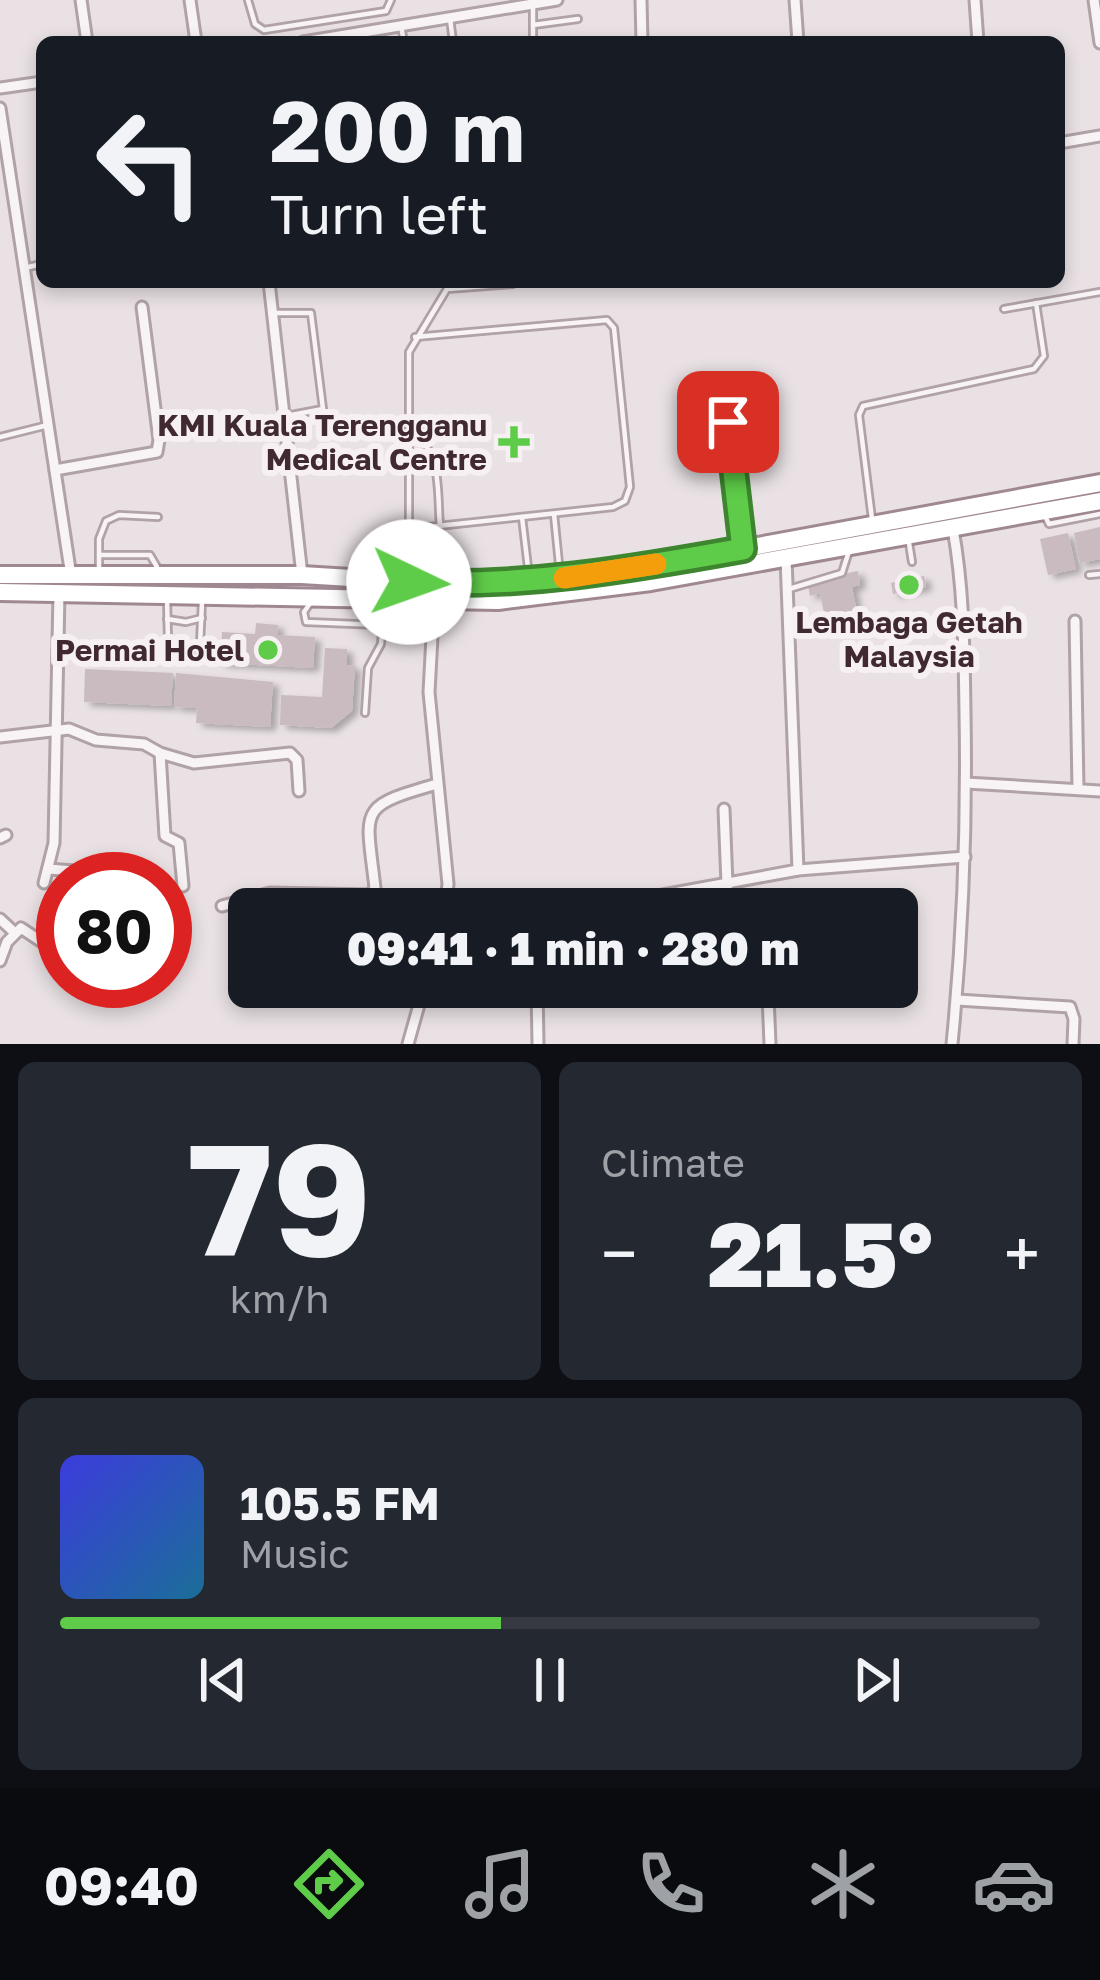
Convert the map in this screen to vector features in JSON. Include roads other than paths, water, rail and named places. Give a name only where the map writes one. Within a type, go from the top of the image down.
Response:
[{"type":"highway","points":[[0,575],[302,575],[465,585],[529,582],[743,549],[1100,483]]},
{"type":"highway","points":[[0,592],[498,601],[564,595],[1044,511],[1098,508]]},
{"type":"street","points":[[81,0],[86,36]]},
{"type":"street","points":[[190,0],[195,36]]},
{"type":"street","points":[[467,0],[469,14]]},
{"type":"street","points":[[340,36],[557,0]]},
{"type":"street","points":[[640,0],[642,36]]},
{"type":"street","points":[[795,0],[796,36]]},
{"type":"street","points":[[975,0],[978,36]]},
{"type":"street","points":[[1094,0],[1100,43]]},
{"type":"street","points":[[0,88],[36,83]]},
{"type":"street","points":[[0,108],[71,577]]},
{"type":"street","points":[[1065,142],[1100,136]]},
{"type":"street","points":[[270,288],[302,575]]},
{"type":"street","points":[[55,470],[157,452],[142,307]]},
{"type":"street","points":[[952,1044],[966,782],[963,592],[953,526]]},
{"type":"street","points":[[786,558],[798,870]]},
{"type":"street","points":[[52,852],[59,593]]},
{"type":"street","points":[[434,600],[430,692],[445,888]]},
{"type":"street","points":[[1075,621],[1078,788]]},
{"type":"street","points":[[0,737],[69,729],[96,740],[144,744],[194,763],[290,753],[297,760],[299,791]]},
{"type":"street","points":[[160,753],[165,836],[179,843],[180,852]]},
{"type":"street","points":[[966,782],[1100,791]]},
{"type":"street","points":[[222,906],[270,893],[370,896],[375,888],[368,824],[375,806],[437,784]]},
{"type":"street","points":[[724,808],[729,888]]},
{"type":"street","points":[[693,888],[798,870],[965,857]]},
{"type":"street","points":[[0,919],[15,933]]},
{"type":"street","points":[[0,961],[21,928],[36,938]]},
{"type":"street","points":[[957,1000],[1070,1007],[1073,1044]]},
{"type":"street","points":[[408,1044],[418,1008]]},
{"type":"street","points":[[537,1008],[538,1044]]},
{"type":"street","points":[[769,1008],[770,1044]]},
{"type":"lane","points":[[248,0],[260,29],[386,11],[391,0]]},
{"type":"lane","points":[[532,2],[533,36]]},
{"type":"lane","points":[[451,18],[452,36]]},
{"type":"lane","points":[[533,25],[578,19]]},
{"type":"lane","points":[[310,36],[315,20]]},
{"type":"lane","points":[[401,26],[403,36]]},
{"type":"lane","points":[[24,268],[36,265]]},
{"type":"lane","points":[[409,582],[409,352],[447,289],[460,288]]},
{"type":"lane","points":[[1004,310],[1100,292]]},
{"type":"lane","points":[[872,525],[860,416],[863,406],[1034,369],[1044,356],[1036,303]]},
{"type":"lane","points":[[273,314],[311,313],[323,409],[284,416]]},
{"type":"lane","points":[[410,529],[613,507],[625,501],[630,487],[614,328],[600,318],[415,337]]},
{"type":"lane","points":[[722,379],[743,549]]},
{"type":"lane","points":[[0,436],[48,425]]},
{"type":"lane","points":[[409,434],[421,439],[433,456],[440,526]]},
{"type":"lane","points":[[554,514],[561,578]]},
{"type":"lane","points":[[99,576],[100,530],[112,516],[158,517]]},
{"type":"lane","points":[[522,517],[529,582]]},
{"type":"lane","points":[[908,535],[911,562]]},
{"type":"lane","points":[[787,589],[842,573],[850,546]]},
{"type":"lane","points":[[99,555],[150,555],[158,576]]},
{"type":"lane","points":[[1089,575],[1100,574]]},
{"type":"lane","points":[[167,595],[170,646],[188,653],[200,644],[202,596]]},
{"type":"lane","points":[[315,598],[304,612],[306,622],[382,625]]},
{"type":"lane","points":[[365,713],[368,668],[381,644],[384,599]]},
{"type":"lane","points":[[166,618],[186,622],[202,618]]},
{"type":"place","name":"KMI Kuala Terengganu Medical Centre","points":[[514,442]]},
{"type":"place","name":"Lembaga Getah Malaysia","points":[[909,585]]},
{"type":"place","name":"Permai Hotel","points":[[268,650]]}]
